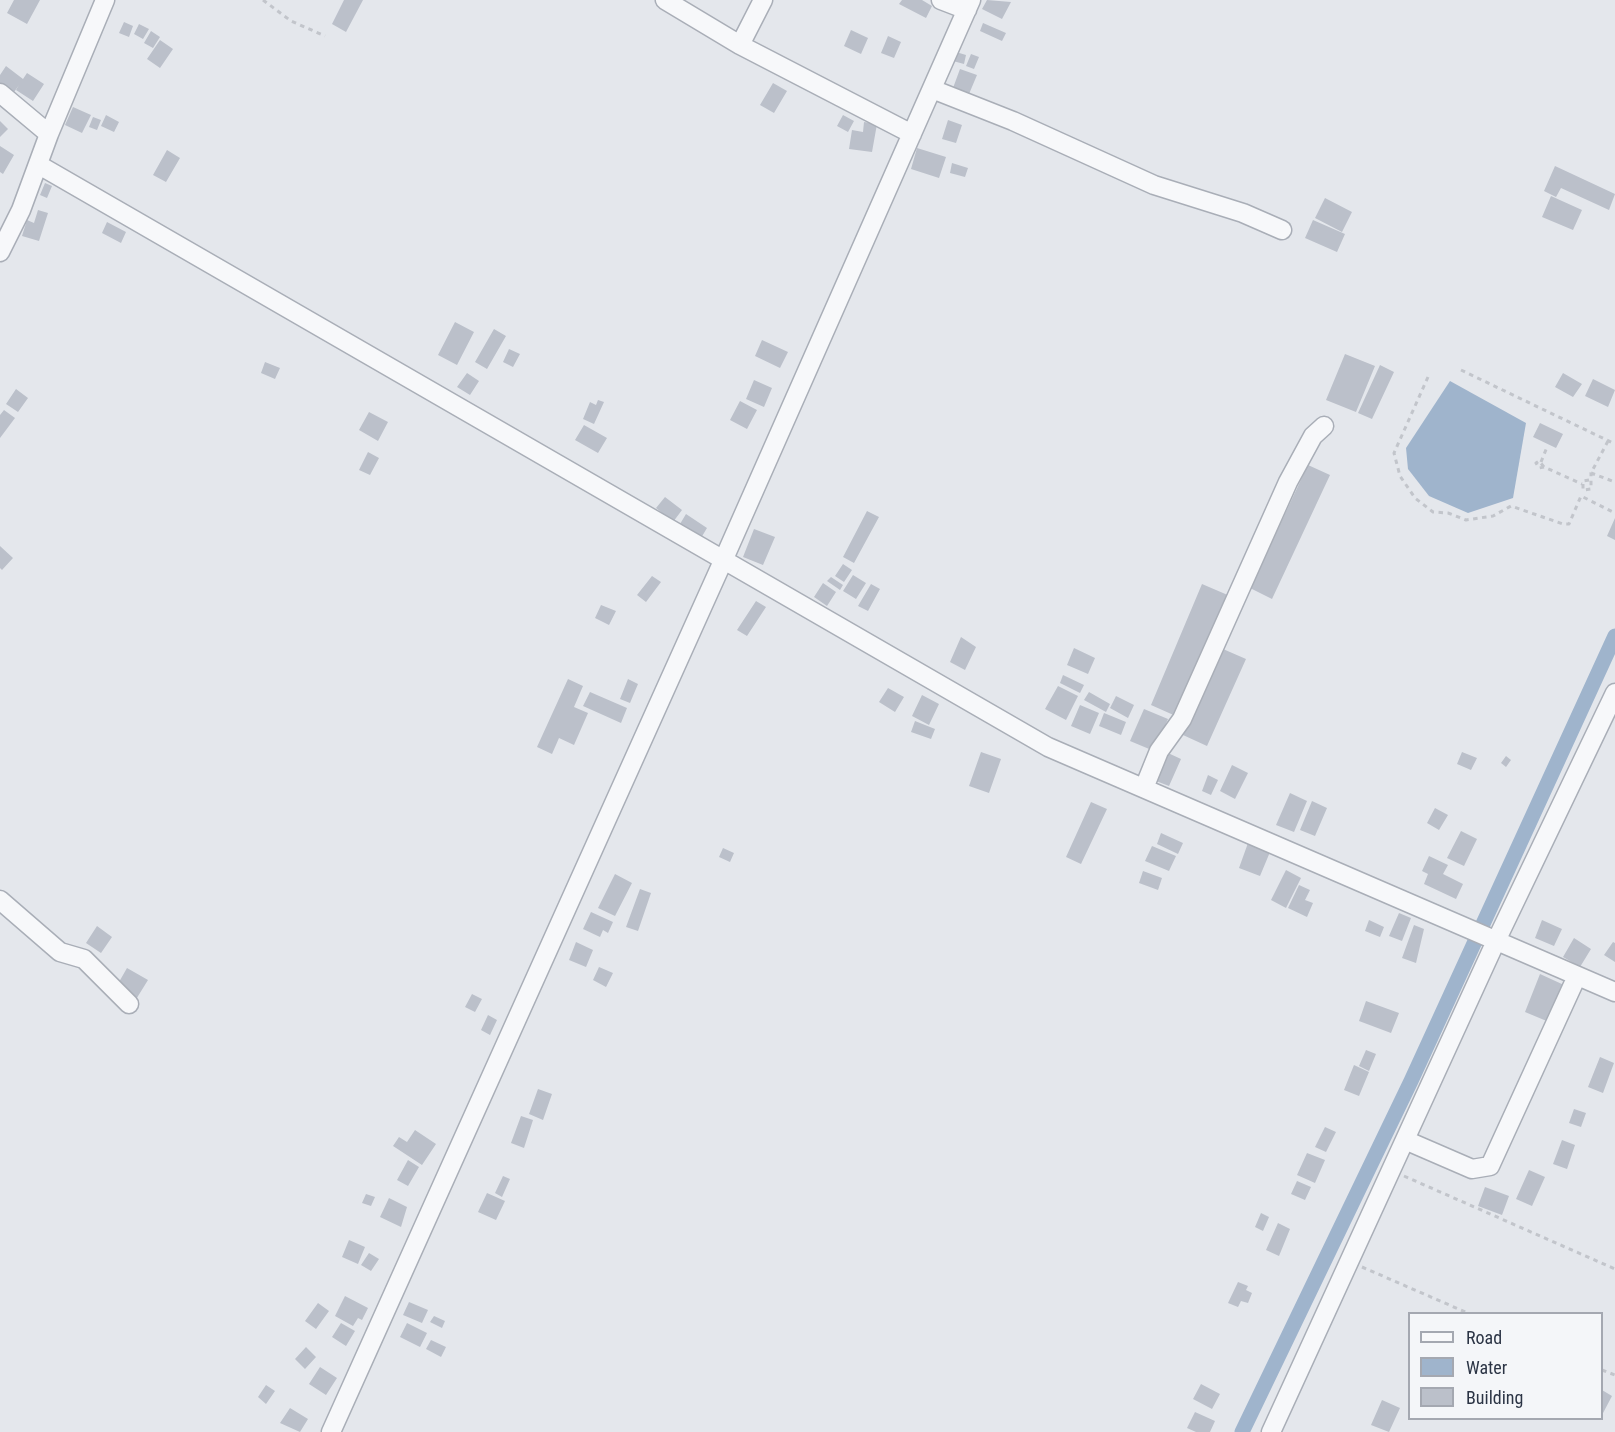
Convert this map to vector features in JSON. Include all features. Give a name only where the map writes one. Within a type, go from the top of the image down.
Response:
[{"type":"street","points":[[0,252],[39,165],[48,134],[105,0]]},
{"type":"street","points":[[665,0],[740,45],[912,134]]},
{"type":"street","points":[[740,45],[763,0]]},
{"type":"street","points":[[332,1432],[723,561],[969,5],[941,0]]},
{"type":"street","points":[[932,89],[1013,121],[1155,185],[1243,213],[1282,230]]},
{"type":"street","points":[[0,93],[48,134]]},
{"type":"street","points":[[39,165],[1048,747],[1615,992]]},
{"type":"street","points":[[1144,788],[1159,751],[1182,719],[1288,482],[1313,436],[1324,426]]},
{"type":"street","points":[[1271,1432],[1496,940],[1615,693]]},
{"type":"street","points":[[0,900],[60,952],[84,959],[129,1004]]},
{"type":"street","points":[[1404,1140],[1473,1169],[1490,1166],[1577,976]]},
{"type":"path","points":[[262,0],[291,21],[325,36]]},
{"type":"path","points":[[1461,370],[1615,444]]},
{"type":"path","points":[[1428,377],[1394,453],[1400,476],[1415,498],[1433,512],[1448,513],[1466,520],[1493,516],[1510,506],[1569,524],[1583,490],[1582,484]]},
{"type":"path","points":[[1583,490],[1591,489],[1589,480],[1591,473],[1608,441]]},
{"type":"path","points":[[1548,447],[1541,462],[1536,464],[1537,466],[1539,468],[1544,466],[1582,484]]},
{"type":"path","points":[[1591,473],[1615,482]]},
{"type":"path","points":[[1582,484],[1589,480]]},
{"type":"path","points":[[1581,496],[1615,513]]},
{"type":"path","points":[[1391,1170],[1615,1269]]},
{"type":"path","points":[[1349,1262],[1465,1312]]},
{"type":"water","points":[[1450,381],[1526,423],[1513,498],[1468,513],[1429,496],[1408,469],[1406,448]]},
{"type":"building","points":[[14,0],[40,0],[27,24],[7,13]]},
{"type":"building","points":[[344,0],[363,0],[346,32],[332,24]]},
{"type":"building","points":[[902,0],[922,0],[932,6],[926,18],[899,4]]},
{"type":"building","points":[[987,0],[1011,2],[1002,19],[982,9]]},
{"type":"building","points":[[124,22],[133,26],[129,37],[119,33]]},
{"type":"building","points":[[983,23],[1006,33],[1002,41],[980,31]]},
{"type":"building","points":[[139,24],[149,29],[143,39],[134,34]]},
{"type":"building","points":[[851,30],[868,38],[861,54],[844,46]]},
{"type":"building","points":[[151,31],[160,37],[153,48],[144,43]]},
{"type":"building","points":[[888,36],[901,42],[894,58],[881,53]]},
{"type":"building","points":[[160,40],[173,49],[160,68],[147,59]]},
{"type":"building","points":[[956,52],[966,55],[964,64],[953,61]]},
{"type":"building","points":[[971,54],[979,57],[974,69],[966,66]]},
{"type":"building","points":[[6,66],[23,79],[27,73],[44,84],[33,101],[16,90],[19,85],[10,98],[0,91],[0,75]]},
{"type":"building","points":[[960,69],[977,75],[969,94],[953,88]]},
{"type":"building","points":[[773,83],[787,91],[774,113],[760,105]]},
{"type":"building","points":[[73,107],[91,115],[82,133],[65,125]]},
{"type":"building","points":[[106,115],[119,122],[114,132],[101,126]]},
{"type":"building","points":[[843,115],[854,121],[848,132],[837,126]]},
{"type":"building","points":[[93,117],[101,120],[97,130],[89,127]]},
{"type":"building","points":[[948,120],[962,125],[956,143],[942,139]]},
{"type":"building","points":[[0,121],[8,129],[0,137]]},
{"type":"building","points":[[864,122],[877,124],[872,152],[849,149],[852,130],[863,132]]},
{"type":"building","points":[[0,146],[14,155],[3,174],[0,172]]},
{"type":"building","points":[[917,148],[946,157],[939,178],[911,169]]},
{"type":"building","points":[[167,150],[180,158],[166,182],[153,175]]},
{"type":"building","points":[[952,163],[968,168],[965,177],[950,173]]},
{"type":"building","points":[[1555,166],[1615,194],[1609,210],[1561,188],[1556,197],[1544,191]]},
{"type":"building","points":[[45,183],[52,186],[47,198],[40,195]]},
{"type":"building","points":[[1551,196],[1582,210],[1573,230],[1542,217]]},
{"type":"building","points":[[1325,198],[1352,212],[1342,232],[1315,218]]},
{"type":"building","points":[[38,210],[48,213],[39,241],[22,236],[27,220],[34,223]]},
{"type":"building","points":[[1313,220],[1345,234],[1337,252],[1305,238]]},
{"type":"building","points":[[107,222],[126,232],[121,243],[102,233]]},
{"type":"building","points":[[455,322],[474,332],[457,365],[438,355]]},
{"type":"building","points":[[494,329],[506,336],[487,369],[475,362]]},
{"type":"building","points":[[762,340],[788,352],[780,368],[755,356]]},
{"type":"building","points":[[509,349],[520,354],[513,367],[503,362]]},
{"type":"building","points":[[1345,354],[1375,366],[1356,412],[1326,400]]},
{"type":"building","points":[[265,362],[280,368],[275,379],[261,373]]},
{"type":"building","points":[[1380,365],[1394,372],[1372,419],[1358,413]]},
{"type":"building","points":[[467,373],[479,381],[470,395],[457,387]]},
{"type":"building","points":[[1563,373],[1582,384],[1573,397],[1555,387]]},
{"type":"building","points":[[1593,379],[1615,390],[1608,407],[1585,396]]},
{"type":"building","points":[[754,380],[772,388],[764,407],[746,399]]},
{"type":"building","points":[[16,389],[28,398],[18,412],[6,404]]},
{"type":"building","points":[[598,400],[604,402],[594,424],[583,419],[590,402],[596,405]]},
{"type":"building","points":[[740,401],[757,410],[747,429],[730,420]]},
{"type":"building","points":[[4,410],[15,418],[0,438],[0,415]]},
{"type":"building","points":[[369,412],[388,422],[378,441],[359,430]]},
{"type":"building","points":[[1540,423],[1563,434],[1556,448],[1533,437]]},
{"type":"building","points":[[584,425],[607,438],[598,453],[575,440]]},
{"type":"building","points":[[368,452],[379,458],[370,475],[359,470]]},
{"type":"building","points":[[1308,465],[1330,475],[1272,599],[1250,588]]},
{"type":"building","points":[[665,497],[682,510],[673,522],[656,508]]},
{"type":"building","points":[[867,511],[879,517],[854,563],[843,557]]},
{"type":"building","points":[[686,514],[707,528],[698,543],[677,529]]},
{"type":"building","points":[[1615,518],[1615,540],[1607,536]]},
{"type":"building","points":[[754,529],[775,537],[763,565],[743,557]]},
{"type":"building","points":[[0,546],[13,558],[2,570],[0,568]]},
{"type":"building","points":[[843,564],[852,570],[844,582],[835,576]]},
{"type":"building","points":[[853,575],[866,583],[856,599],[843,591]]},
{"type":"building","points":[[652,576],[661,582],[646,602],[637,595]]},
{"type":"building","points":[[831,577],[843,585],[840,590],[827,581]]},
{"type":"building","points":[[823,583],[836,592],[827,606],[814,597]]},
{"type":"building","points":[[871,584],[880,589],[868,611],[858,606]]},
{"type":"building","points":[[1202,584],[1230,596],[1178,717],[1151,705]]},
{"type":"building","points":[[756,601],[766,607],[747,636],[737,630]]},
{"type":"building","points":[[601,605],[616,611],[609,625],[595,618]]},
{"type":"building","points":[[961,637],[976,647],[965,670],[950,662]]},
{"type":"building","points":[[1074,648],[1095,658],[1088,674],[1067,665]]},
{"type":"building","points":[[1223,649],[1246,659],[1207,746],[1183,735]]},
{"type":"building","points":[[1063,675],[1084,685],[1080,693],[1060,683]]},
{"type":"building","points":[[568,679],[583,686],[574,707],[588,713],[574,745],[559,738],[552,754],[537,747]]},
{"type":"building","points":[[628,679],[638,684],[630,703],[620,699]]},
{"type":"building","points":[[1058,686],[1078,696],[1066,720],[1045,709]]},
{"type":"building","points":[[888,688],[904,697],[895,712],[879,702]]},
{"type":"building","points":[[590,692],[627,708],[621,723],[583,706]]},
{"type":"building","points":[[1089,692],[1110,704],[1106,712],[1084,700]]},
{"type":"building","points":[[922,695],[939,704],[929,725],[912,716]]},
{"type":"building","points":[[1116,696],[1134,705],[1128,718],[1110,708]]},
{"type":"building","points":[[1080,705],[1099,713],[1090,734],[1071,726]]},
{"type":"building","points":[[1144,709],[1168,719],[1154,751],[1130,741]]},
{"type":"building","points":[[1104,713],[1126,722],[1121,735],[1099,726]]},
{"type":"building","points":[[915,721],[935,729],[931,739],[911,732]]},
{"type":"building","points":[[981,752],[1001,759],[989,793],[969,786]]},
{"type":"building","points":[[1462,752],[1477,758],[1471,770],[1457,764]]},
{"type":"building","points":[[1168,753],[1181,759],[1169,786],[1156,781]]},
{"type":"building","points":[[1506,756],[1511,760],[1506,767],[1501,763]]},
{"type":"building","points":[[1232,765],[1248,773],[1235,799],[1220,791]]},
{"type":"building","points":[[1208,775],[1218,780],[1211,795],[1202,791]]},
{"type":"building","points":[[1290,793],[1307,801],[1294,832],[1276,825]]},
{"type":"building","points":[[1312,801],[1327,808],[1315,836],[1300,830]]},
{"type":"building","points":[[1091,802],[1107,809],[1081,864],[1066,857]]},
{"type":"building","points":[[1435,808],[1448,815],[1439,830],[1427,823]]},
{"type":"building","points":[[1461,831],[1477,839],[1464,866],[1447,858]]},
{"type":"building","points":[[1161,833],[1183,843],[1178,854],[1157,844]]},
{"type":"building","points":[[1248,843],[1270,852],[1260,876],[1239,868]]},
{"type":"building","points":[[1152,846],[1176,856],[1169,871],[1145,861]]},
{"type":"building","points":[[723,848],[734,853],[730,862],[719,857]]},
{"type":"building","points":[[1429,856],[1448,865],[1443,874],[1463,884],[1456,899],[1424,884],[1428,874],[1422,871]]},
{"type":"building","points":[[1286,870],[1301,878],[1286,908],[1271,900]]},
{"type":"building","points":[[1143,871],[1162,878],[1158,890],[1139,883]]},
{"type":"building","points":[[615,874],[632,883],[615,916],[598,908]]},
{"type":"building","points":[[1299,885],[1310,890],[1305,900],[1313,903],[1307,917],[1288,908]]},
{"type":"building","points":[[640,889],[651,893],[638,931],[626,927]]},
{"type":"building","points":[[591,912],[613,922],[608,933],[603,930],[600,937],[583,929]]},
{"type":"building","points":[[1399,913],[1411,918],[1402,941],[1389,936]]},
{"type":"building","points":[[1369,920],[1384,927],[1380,937],[1365,931]]},
{"type":"building","points":[[1542,920],[1562,929],[1554,946],[1535,938]]},
{"type":"building","points":[[1414,925],[1424,929],[1416,963],[1402,958]]},
{"type":"building","points":[[97,926],[112,937],[101,953],[86,943]]},
{"type":"building","points":[[1574,938],[1591,949],[1580,967],[1563,957]]},
{"type":"building","points":[[576,942],[593,950],[586,967],[569,960]]},
{"type":"building","points":[[1613,942],[1615,943],[1615,962],[1604,955]]},
{"type":"building","points":[[599,967],[613,973],[606,987],[593,980]]},
{"type":"building","points":[[127,968],[148,980],[135,1001],[115,989]]},
{"type":"building","points":[[1540,974],[1564,985],[1549,1022],[1525,1012]]},
{"type":"building","points":[[472,994],[482,999],[475,1012],[465,1007]]},
{"type":"building","points":[[1366,1001],[1399,1013],[1391,1033],[1359,1021]]},
{"type":"building","points":[[488,1015],[497,1020],[490,1035],[481,1030]]},
{"type":"building","points":[[1366,1050],[1376,1054],[1369,1071],[1359,1066]]},
{"type":"building","points":[[1600,1057],[1614,1063],[1603,1093],[1588,1087]]},
{"type":"building","points":[[1354,1065],[1369,1072],[1359,1096],[1344,1090]]},
{"type":"building","points":[[538,1089],[552,1094],[543,1120],[529,1114]]},
{"type":"building","points":[[1574,1109],[1586,1113],[1581,1127],[1569,1123]]},
{"type":"building","points":[[521,1116],[533,1120],[524,1148],[511,1143]]},
{"type":"building","points":[[1325,1127],[1336,1132],[1326,1152],[1315,1147]]},
{"type":"building","points":[[415,1130],[436,1144],[422,1165],[393,1146],[399,1137],[407,1142]]},
{"type":"building","points":[[1562,1140],[1575,1145],[1567,1169],[1553,1164]]},
{"type":"building","points":[[1307,1153],[1325,1160],[1315,1183],[1297,1175]]},
{"type":"building","points":[[408,1160],[419,1167],[408,1186],[397,1180]]},
{"type":"building","points":[[1529,1170],[1545,1177],[1532,1206],[1516,1199]]},
{"type":"building","points":[[503,1176],[510,1179],[502,1197],[495,1193]]},
{"type":"building","points":[[1297,1181],[1311,1187],[1305,1200],[1291,1194]]},
{"type":"building","points":[[1485,1187],[1509,1196],[1502,1215],[1478,1206]]},
{"type":"building","points":[[487,1193],[505,1201],[496,1220],[478,1212]]},
{"type":"building","points":[[366,1194],[375,1197],[371,1206],[362,1203]]},
{"type":"building","points":[[389,1198],[407,1207],[401,1227],[380,1217]]},
{"type":"building","points":[[1261,1213],[1269,1217],[1263,1231],[1255,1227]]},
{"type":"building","points":[[1278,1223],[1290,1229],[1279,1256],[1266,1250]]},
{"type":"building","points":[[349,1240],[365,1247],[358,1264],[342,1257]]},
{"type":"building","points":[[369,1253],[379,1259],[371,1271],[361,1265]]},
{"type":"building","points":[[1238,1282],[1248,1286],[1246,1290],[1252,1293],[1248,1303],[1241,1301],[1238,1307],[1228,1303]]},
{"type":"building","points":[[345,1296],[368,1308],[362,1320],[358,1318],[353,1326],[335,1316]]},
{"type":"building","points":[[409,1302],[428,1310],[422,1323],[403,1315]]},
{"type":"building","points":[[318,1303],[329,1311],[316,1329],[305,1321]]},
{"type":"building","points":[[434,1316],[445,1321],[442,1328],[430,1322]]},
{"type":"building","points":[[341,1323],[355,1331],[346,1346],[332,1337]]},
{"type":"building","points":[[407,1323],[427,1333],[420,1347],[400,1337]]},
{"type":"building","points":[[431,1340],[446,1347],[441,1357],[426,1349]]},
{"type":"building","points":[[306,1347],[316,1357],[305,1369],[295,1359]]},
{"type":"building","points":[[320,1367],[337,1378],[326,1395],[309,1384]]},
{"type":"building","points":[[1201,1384],[1220,1394],[1212,1409],[1193,1399]]},
{"type":"building","points":[[266,1385],[275,1391],[266,1404],[258,1397]]},
{"type":"building","points":[[1603,1391],[1612,1396],[1603,1413]]},
{"type":"building","points":[[1382,1400],[1400,1408],[1389,1432],[1371,1425]]},
{"type":"building","points":[[290,1408],[308,1419],[300,1432],[280,1423]]},
{"type":"building","points":[[1195,1412],[1215,1421],[1210,1432],[1196,1432],[1187,1428]]},
{"type":"waterway","points":[[1242,1432],[1411,1081],[1615,636]]}]
